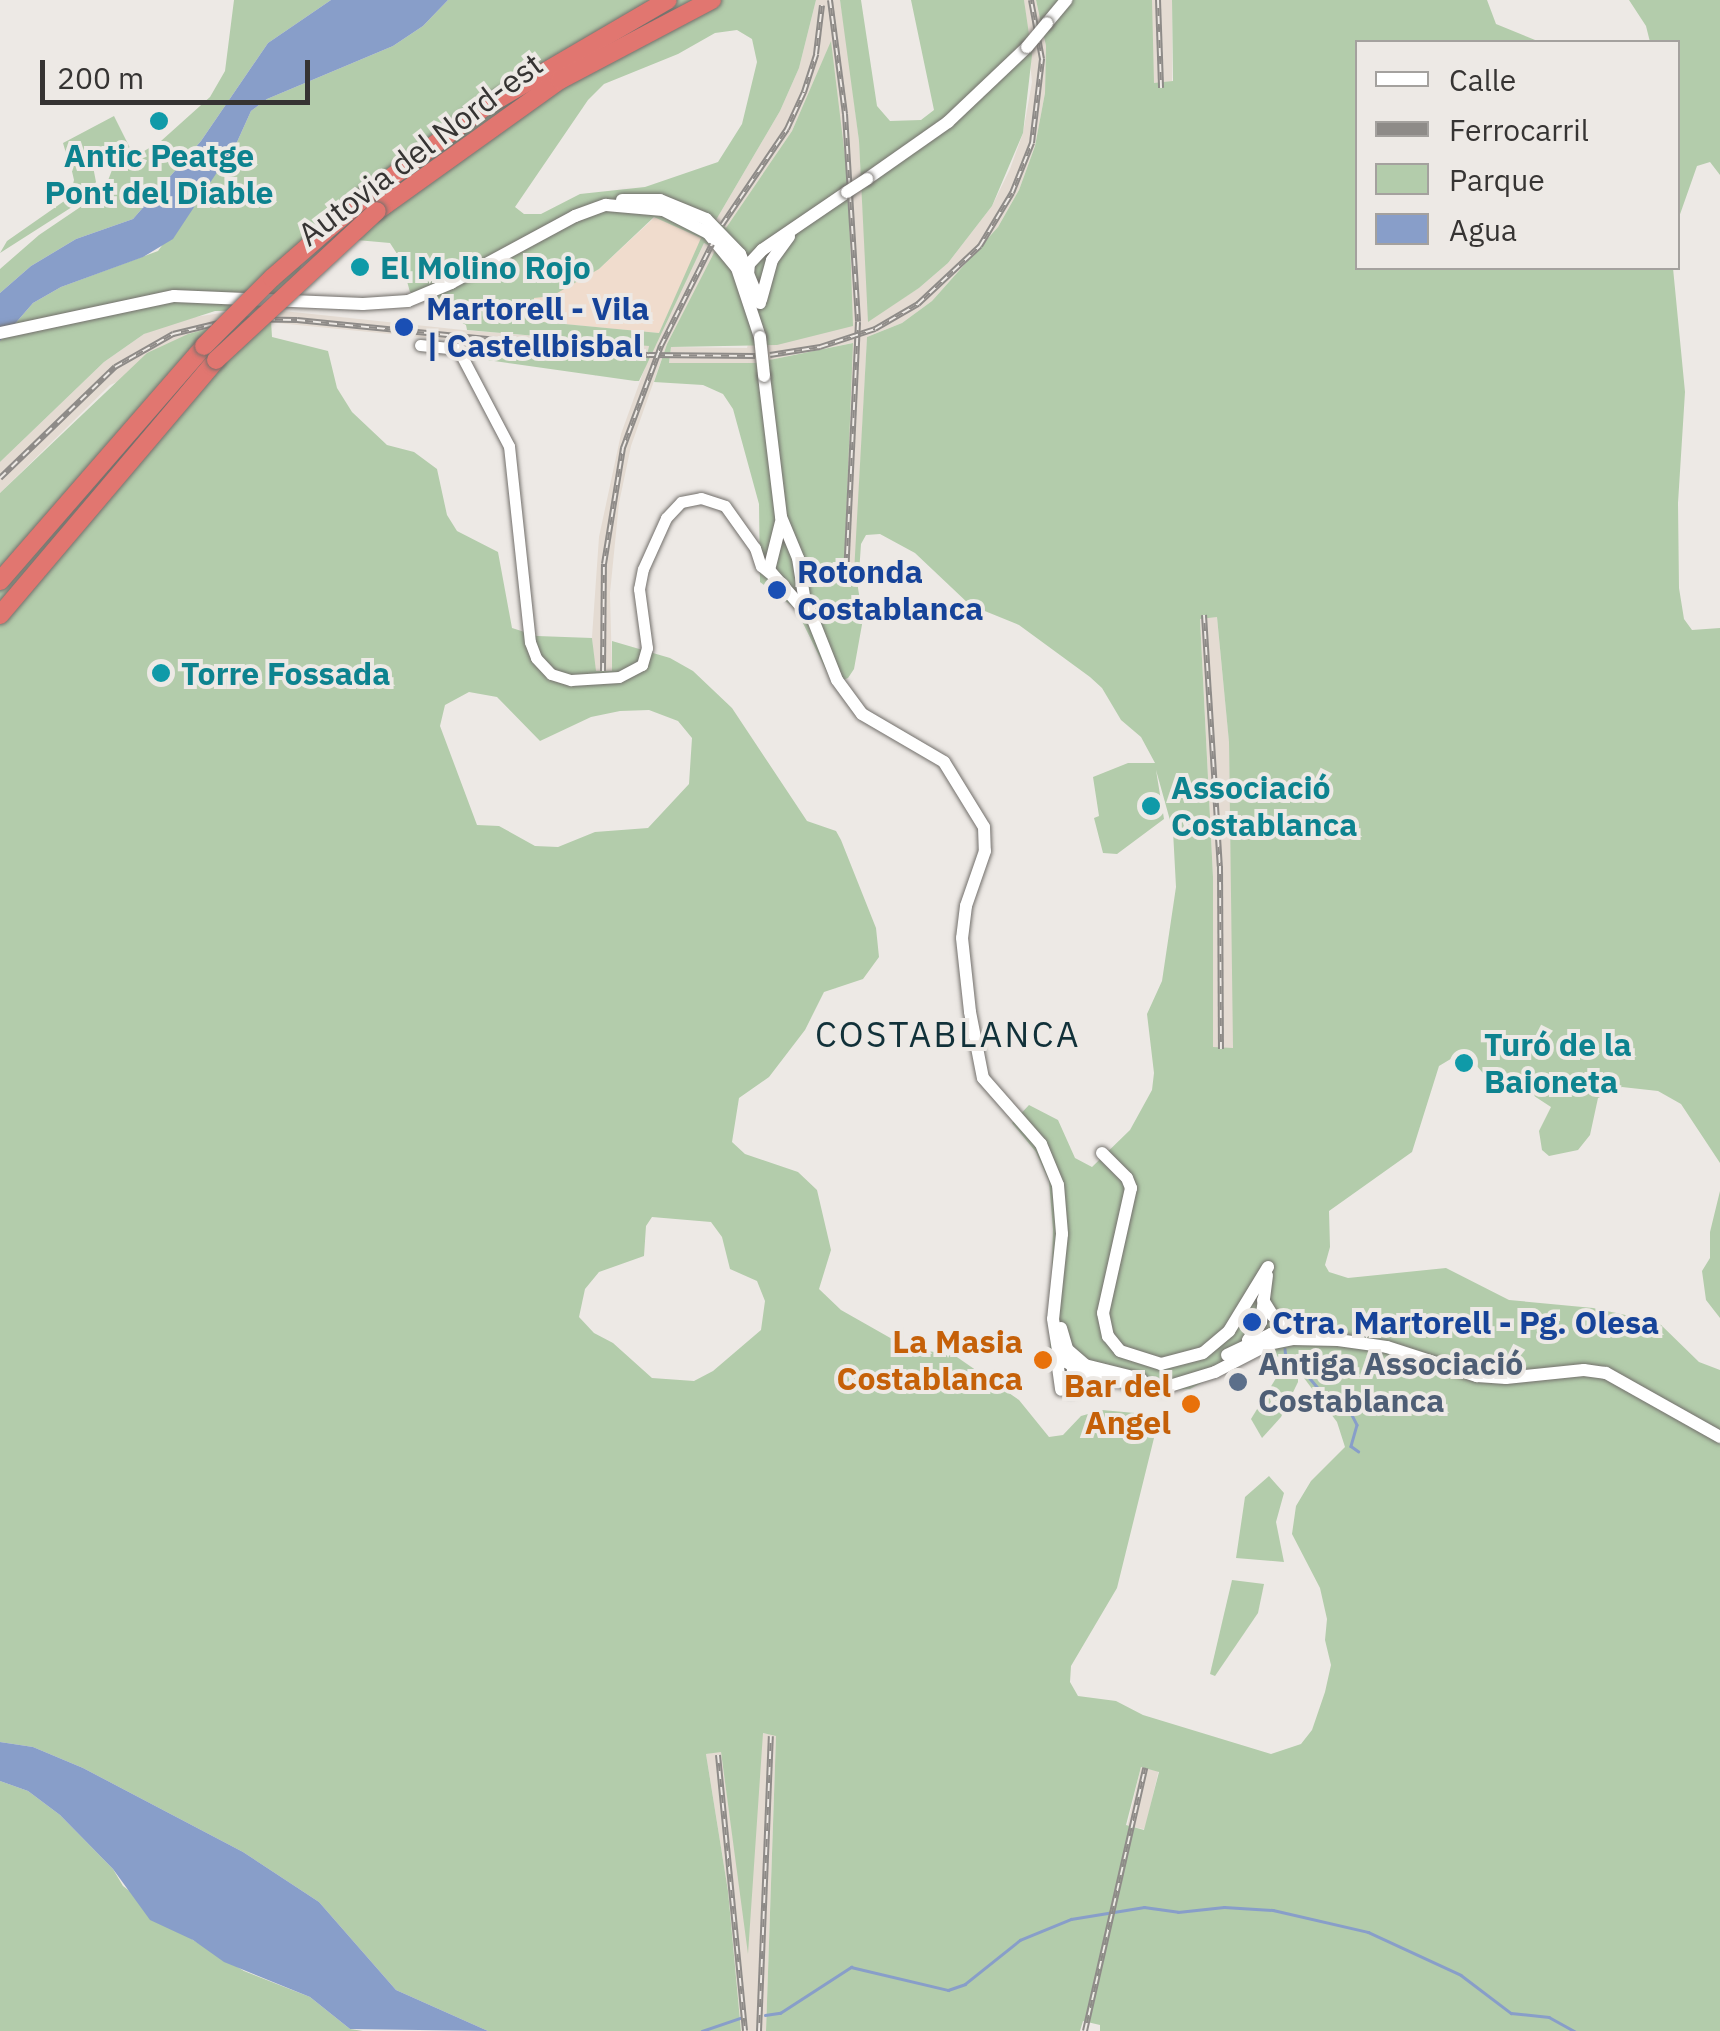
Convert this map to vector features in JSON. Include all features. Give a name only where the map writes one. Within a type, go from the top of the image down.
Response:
[{"type":"highway","name":"Autovia del Nord-est","points":[[0,615],[272,278],[370,204],[483,108],[668,0]]},
{"type":"highway","name":"Autovia del Nord-est","points":[[370,204],[560,80],[712,0]]},
{"type":"highway","name":"Autovia del Nord-est","points":[[0,581],[210,353]]},
{"type":"main road","points":[[748,269],[846,192],[948,122],[1027,47],[1066,0]]},
{"type":"main road","points":[[0,333],[158,298],[212,294],[363,304],[408,301],[451,284],[575,216],[606,205],[647,198],[680,206],[706,219],[736,249],[748,269],[760,305]]},
{"type":"main road","points":[[606,205],[651,208],[707,227],[748,269],[749,295],[760,337]]},
{"type":"main road","points":[[691,222],[724,249],[749,295]]},
{"type":"main road","points":[[736,249],[767,255]]},
{"type":"main road","points":[[767,255],[760,337],[781,517],[812,620],[851,704],[938,757],[960,783],[982,822],[985,851],[966,906],[962,938],[975,1046],[990,1090],[1041,1144],[1052,1167],[1062,1220],[1052,1304],[1067,1382]]},
{"type":"main road","points":[[781,517],[768,560],[774,576],[812,620]]},
{"type":"main road","points":[[774,550],[794,552]]},
{"type":"main road","points":[[774,576],[791,578],[798,568]]},
{"type":"main road","points":[[1102,1153],[1131,1188],[1103,1313],[1108,1336],[1120,1351],[1161,1364],[1194,1358],[1229,1331],[1257,1298],[1268,1267]]},
{"type":"main road","points":[[1257,1298],[1271,1334]]},
{"type":"main road","points":[[1267,1319],[1370,1339],[1477,1376],[1506,1378],[1584,1370],[1606,1373],[1720,1437]]},
{"type":"main road","points":[[1249,1346],[1267,1319]]},
{"type":"main road","points":[[1067,1382],[1178,1384],[1200,1376],[1271,1334],[1304,1329]]},
{"type":"main road","points":[[1271,1334],[1386,1347]]},
{"type":"main road","points":[[1249,1346],[1292,1338]]},
{"type":"main road","points":[[1061,1344],[1076,1360],[1105,1371],[1178,1384]]},
{"type":"main road","points":[[1067,1382],[1105,1371]]},
{"type":"street","points":[[420,345],[458,349],[510,446],[530,642],[536,658],[550,674],[571,680],[619,677],[642,664],[647,639],[641,578],[661,526],[675,506],[702,498],[719,502],[732,513],[761,566],[774,576]]},
{"type":"street","points":[[753,546],[774,550]]},
{"type":"shaded area","points":[[816,0],[840,0],[859,141],[869,320],[919,288],[948,263],[992,206],[1010,169],[1023,133],[1032,82],[1024,0],[1036,0],[1046,46],[1045,93],[1035,146],[1019,190],[998,227],[932,301],[902,323],[867,337],[855,573],[843,573],[852,343],[755,363],[669,363],[671,347],[747,348],[831,42],[792,131],[726,229],[716,220],[780,111],[799,68]]},
{"type":"shaded area","points":[[1152,0],[1172,0],[1172,83],[1152,83]]},
{"type":"shaded area","points":[[655,217],[702,238],[659,333],[532,321],[534,298],[599,269]]},
{"type":"shaded area","points":[[704,243],[717,250],[667,344],[631,446],[619,503],[610,593],[612,671],[595,672],[592,637],[599,537],[621,434],[648,359]]},
{"type":"shaded area","points":[[255,308],[649,345],[647,359],[257,321],[110,385],[0,493],[0,462],[104,362],[144,334],[181,319]]},
{"type":"shaded area","points":[[1217,617],[1229,741],[1234,1048],[1213,1048],[1213,877],[1200,618]]},
{"type":"shaded area","points":[[762,1733],[776,1735],[766,2031],[741,2031],[728,1891],[706,1754],[721,1751],[748,1946]]},
{"type":"shaded area","points":[[1141,1767],[1159,1771],[1145,1830],[1128,1825]]},
{"type":"green space","points":[[234,0],[331,0],[268,43],[201,141],[133,219],[76,239],[31,266],[0,293],[0,269],[39,235],[104,191],[112,170],[161,141],[210,97],[225,71]]},
{"type":"green space","points":[[448,0],[816,0],[799,68],[780,111],[716,220],[726,228],[792,131],[831,41],[848,181],[853,326],[777,345],[671,347],[669,363],[755,363],[853,343],[844,573],[854,573],[867,337],[902,323],[932,301],[998,227],[1019,190],[1035,146],[1045,93],[1046,46],[1036,0],[1152,0],[1154,83],[1173,81],[1172,0],[1487,0],[1496,24],[1535,40],[1355,40],[1355,270],[1673,270],[1685,392],[1678,503],[1679,588],[1684,619],[1692,630],[1720,628],[1720,1163],[1681,1104],[1658,1091],[1622,1087],[1598,1098],[1590,1135],[1578,1150],[1549,1156],[1542,1150],[1539,1131],[1551,1107],[1528,1092],[1493,1085],[1471,1059],[1454,1057],[1439,1066],[1412,1152],[1329,1211],[1330,1247],[1325,1265],[1329,1272],[1348,1278],[1446,1268],[1509,1300],[1593,1308],[1658,1322],[1699,1362],[1720,1370],[1720,2031],[1100,2031],[1100,2025],[1083,2021],[1080,2031],[766,2031],[776,1736],[763,1733],[748,1954],[721,1752],[706,1754],[728,1891],[741,2031],[488,2031],[396,1990],[319,1902],[243,1852],[83,1768],[33,1747],[0,1742],[0,493],[147,353],[188,334],[236,321],[271,321],[272,337],[328,351],[337,388],[352,412],[387,445],[414,452],[437,469],[447,515],[457,531],[498,552],[512,628],[537,636],[592,638],[596,671],[612,671],[612,641],[670,658],[693,671],[732,708],[807,821],[836,831],[876,928],[879,957],[863,979],[824,992],[805,1030],[769,1077],[739,1098],[732,1142],[745,1154],[798,1172],[817,1190],[831,1250],[819,1289],[841,1310],[908,1348],[954,1355],[1019,1400],[1049,1437],[1063,1435],[1081,1416],[1102,1410],[1135,1413],[1151,1422],[1154,1438],[1117,1588],[1071,1666],[1070,1682],[1078,1696],[1116,1701],[1143,1715],[1271,1754],[1301,1744],[1312,1730],[1325,1692],[1331,1665],[1325,1640],[1327,1619],[1320,1588],[1292,1534],[1296,1506],[1311,1481],[1345,1447],[1337,1422],[1304,1378],[1294,1366],[1264,1349],[1190,1389],[1141,1391],[1071,1382],[1050,1351],[1053,1229],[1049,1181],[1036,1152],[1012,1123],[1029,1105],[1058,1120],[1075,1158],[1092,1167],[1130,1130],[1152,1090],[1154,1073],[1147,1014],[1162,981],[1176,887],[1173,831],[1156,770],[1164,819],[1117,854],[1103,853],[1094,818],[1099,816],[1093,777],[1128,763],[1155,763],[1141,737],[1121,720],[1102,688],[1090,677],[1019,625],[970,605],[915,553],[880,534],[866,535],[861,544],[858,588],[863,619],[854,669],[848,678],[833,684],[796,609],[760,582],[759,504],[733,409],[723,394],[703,385],[654,382],[667,344],[716,249],[704,243],[639,381],[635,381],[473,358],[468,339],[646,359],[649,346],[467,330],[466,325],[410,292],[401,260],[390,243],[312,236],[300,269],[270,310],[215,311],[144,334],[104,362],[0,462],[0,341],[33,303],[61,287],[158,251],[237,142],[251,111],[267,99],[393,46],[423,26]],"holes":[[[737,30],[752,39],[757,62],[742,124],[718,162],[645,187],[580,194],[541,214],[524,214],[515,207],[588,100],[604,84],[678,54],[715,33]],[[654,217],[701,238],[659,333],[533,321],[534,298],[552,296],[599,269]],[[1217,617],[1229,742],[1233,1048],[1213,1047],[1213,877],[1200,619]],[[469,692],[497,697],[540,741],[591,717],[649,710],[678,721],[692,738],[689,784],[648,828],[595,832],[558,847],[535,846],[499,826],[477,825],[440,726],[445,705]],[[652,1217],[711,1222],[722,1237],[730,1269],[757,1281],[765,1301],[761,1330],[713,1371],[694,1381],[652,1378],[579,1317],[585,1289],[599,1272],[644,1256],[646,1226]],[[1141,1767],[1159,1772],[1144,1830],[1126,1825]]]},
{"type":"green space","points":[[840,0],[861,0],[877,106],[890,121],[921,120],[934,110],[911,0],[1024,0],[1032,55],[1023,133],[992,206],[948,263],[868,322],[859,141]]},
{"type":"green space","points":[[1629,0],[1720,0],[1720,175],[1710,162],[1697,166],[1680,214],[1680,40],[1650,40],[1646,26]]},
{"type":"green space","points":[[114,116],[131,150],[100,162],[97,154],[91,156],[96,182],[83,200],[0,253],[7,241],[70,197],[74,180],[71,167],[88,158],[84,151],[68,160],[63,143]]},
{"type":"green space","points":[[1720,1191],[1720,1318],[1706,1300],[1702,1271],[1710,1258],[1710,1232]]},
{"type":"green space","points":[[1287,1368],[1298,1374],[1298,1382],[1281,1417],[1262,1438],[1251,1419],[1281,1370]]},
{"type":"green space","points":[[1269,1476],[1284,1493],[1276,1522],[1284,1562],[1236,1558],[1245,1497]]},
{"type":"green space","points":[[1232,1580],[1264,1584],[1258,1613],[1215,1676],[1210,1674]]},
{"type":"green space","points":[[0,1781],[28,1791],[60,1815],[113,1869],[123,1886],[193,1940],[244,1971],[310,1997],[350,2029],[363,2031],[0,2031]]},
{"type":"water","points":[[331,0],[448,0],[423,26],[393,46],[267,99],[251,111],[237,142],[173,239],[143,257],[61,287],[33,303],[0,341],[0,293],[31,266],[76,239],[133,219],[201,141],[268,43]]},
{"type":"water","points":[[0,1742],[33,1747],[83,1768],[243,1852],[319,1902],[396,1990],[488,2031],[350,2029],[310,1997],[224,1962],[193,1940],[150,1920],[113,1869],[60,1815],[28,1791],[0,1781]]},
{"type":"waterway","points":[[1285,1349],[1286,1359],[1297,1363],[1318,1388],[1351,1413],[1357,1425],[1351,1446],[1358,1451]]},
{"type":"waterway","points":[[765,2015],[780,2013],[851,1967],[948,1990],[965,1984],[1020,1940],[1071,1919],[1144,1907],[1178,1912],[1224,1907],[1273,1910],[1368,1932],[1461,1975],[1511,2013],[1549,2017],[1574,2031]]},
{"type":"waterway","points":[[702,2031],[740,2018]]},
{"type":"railway","points":[[830,0],[845,114],[858,322],[846,573]]},
{"type":"railway","points":[[770,355],[820,347],[875,329],[918,304],[980,246],[1012,193],[1032,143],[1042,59],[1031,0]]},
{"type":"railway","points":[[1158,0],[1161,88]]},
{"type":"railway","points":[[722,225],[787,129],[804,92],[816,54],[822,5]]},
{"type":"railway","points":[[603,671],[604,564],[623,448],[661,346],[712,244]]},
{"type":"railway","points":[[0,478],[115,367],[173,334],[235,319],[297,320],[649,355],[755,356]]},
{"type":"railway","points":[[1204,615],[1220,866],[1221,1049]]},
{"type":"railway","points":[[759,2031],[771,1736]]},
{"type":"railway","points":[[718,1755],[745,2031]]},
{"type":"railway","points":[[1085,2031],[1145,1768]]},
{"type":"place","name":"Antic Peatge Pont del Diable","points":[[159,121]]},
{"type":"place","name":"El Molino Rojo","points":[[360,267]]},
{"type":"place","name":"Martorell - Vila | Castellbisbal","points":[[404,327]]},
{"type":"place","name":"Rotonda Costablanca","points":[[777,590]]},
{"type":"place","name":"Torre Fossada","points":[[161,673]]},
{"type":"place","name":"Associació Costablanca","points":[[1151,806]]},
{"type":"place","name":"Turó de la Baioneta","points":[[1464,1063]]},
{"type":"place","name":"Ctra. Martorell - Pg. Olesa","points":[[1252,1322]]},
{"type":"place","name":"La Masia Costablanca","points":[[1043,1360]]},
{"type":"place","name":"Antiga Associació Costablanca","points":[[1238,1382]]},
{"type":"place","name":"Bar del Angel","points":[[1191,1404]]},
{"type":"district","name":"COSTABLANCA","points":[[948,1034]]}]
